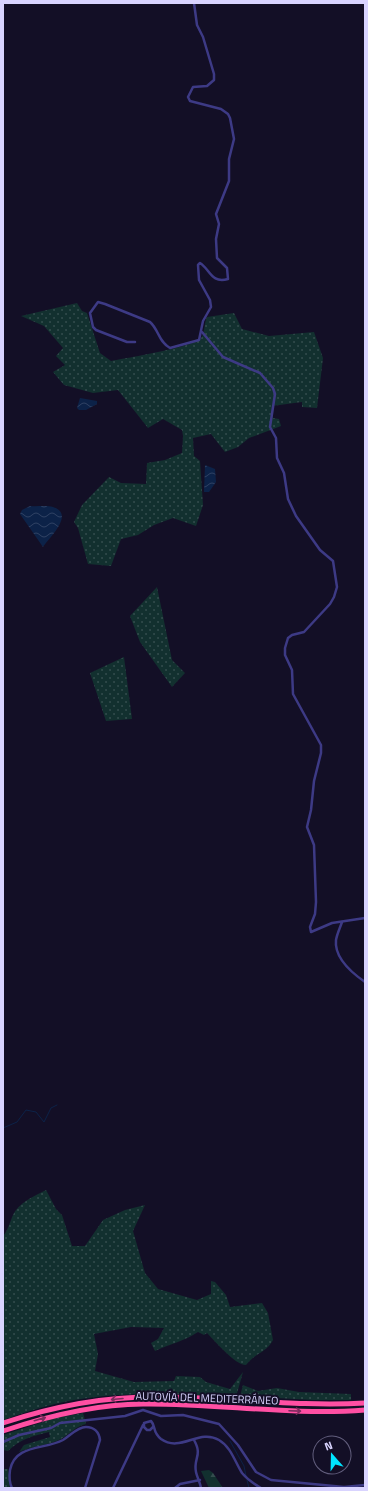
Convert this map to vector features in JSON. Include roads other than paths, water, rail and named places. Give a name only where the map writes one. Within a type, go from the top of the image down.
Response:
[{"type":"highway","name":"AUTOVÍA DEL MEDITERRÁNEO","points":[[3,1423],[54,1408],[111,1399],[141,1397],[170,1396],[289,1404],[365,1403]]},
{"type":"highway","name":"AUTOVÍA DEL MEDITERRÁNEO","points":[[3,1431],[58,1415],[111,1406],[141,1404],[320,1412],[365,1410]]},
{"type":"street","points":[[135,342],[127,342],[96,330],[93,327],[90,313],[94,304],[98,302],[105,304],[150,322],[155,326],[159,338],[163,344],[170,348],[199,340],[202,332],[203,321],[211,307],[210,300],[199,280],[198,265],[200,263],[202,264],[209,274],[216,278],[224,280],[228,279],[227,268],[221,263],[216,252],[219,224],[216,214],[229,181],[229,159],[234,139],[228,114],[207,104],[190,102],[188,97],[193,87],[206,86],[214,80],[214,74],[203,37],[197,25],[194,3]]},
{"type":"street","points":[[202,332],[223,357],[260,373],[273,388],[275,394],[270,427],[276,438],[277,458],[284,473],[288,499],[296,516],[320,550],[333,561],[337,587],[334,597],[330,604],[304,632],[292,635],[288,638],[285,648],[285,655],[292,670],[294,694],[321,745],[321,753],[314,781],[311,810],[307,827],[314,845],[316,902],[315,914],[310,927],[311,932],[332,923],[365,918]]},
{"type":"street","points":[[342,922],[336,942],[340,956],[347,968],[365,982]]},
{"type":"street","points":[[3,1442],[19,1435],[51,1428],[60,1423],[125,1416],[143,1410],[161,1416],[183,1416],[219,1424],[238,1445],[256,1472],[271,1480],[344,1487],[365,1485]]},
{"type":"street","points":[[144,1423],[151,1421],[154,1432]]},
{"type":"street","points":[[144,1423],[144,1427],[154,1432],[162,1440],[171,1444],[180,1444],[206,1436],[214,1437],[221,1441],[231,1453],[242,1472],[261,1488]]},
{"type":"street","points":[[113,1488],[144,1423]]},
{"type":"street","points":[[12,1488],[9,1476],[11,1467],[14,1460],[23,1452],[62,1441],[82,1427],[88,1426],[99,1434],[100,1440],[85,1488]]},
{"type":"street","points":[[141,1431],[148,1430],[153,1427]]},
{"type":"street","points":[[194,1440],[199,1452],[196,1463],[196,1471],[200,1480],[201,1488]]},
{"type":"street","points":[[175,1488],[180,1484],[200,1480]]},
{"type":"water","points":[[80,398],[97,401],[97,404],[86,410],[79,410],[77,408]]},
{"type":"water","points":[[205,465],[215,469],[216,482],[209,492],[204,492]]},
{"type":"water","points":[[30,506],[53,507],[59,510],[62,515],[59,526],[43,547],[20,514],[22,510]]},
{"type":"waterway","points":[[3,1128],[17,1122],[26,1110],[36,1112],[44,1122],[51,1108],[57,1105]]},
{"type":"waterway","points":[[230,1441],[244,1466],[246,1476]]},
{"type":"waterway","points":[[247,1480],[249,1488]]}]
